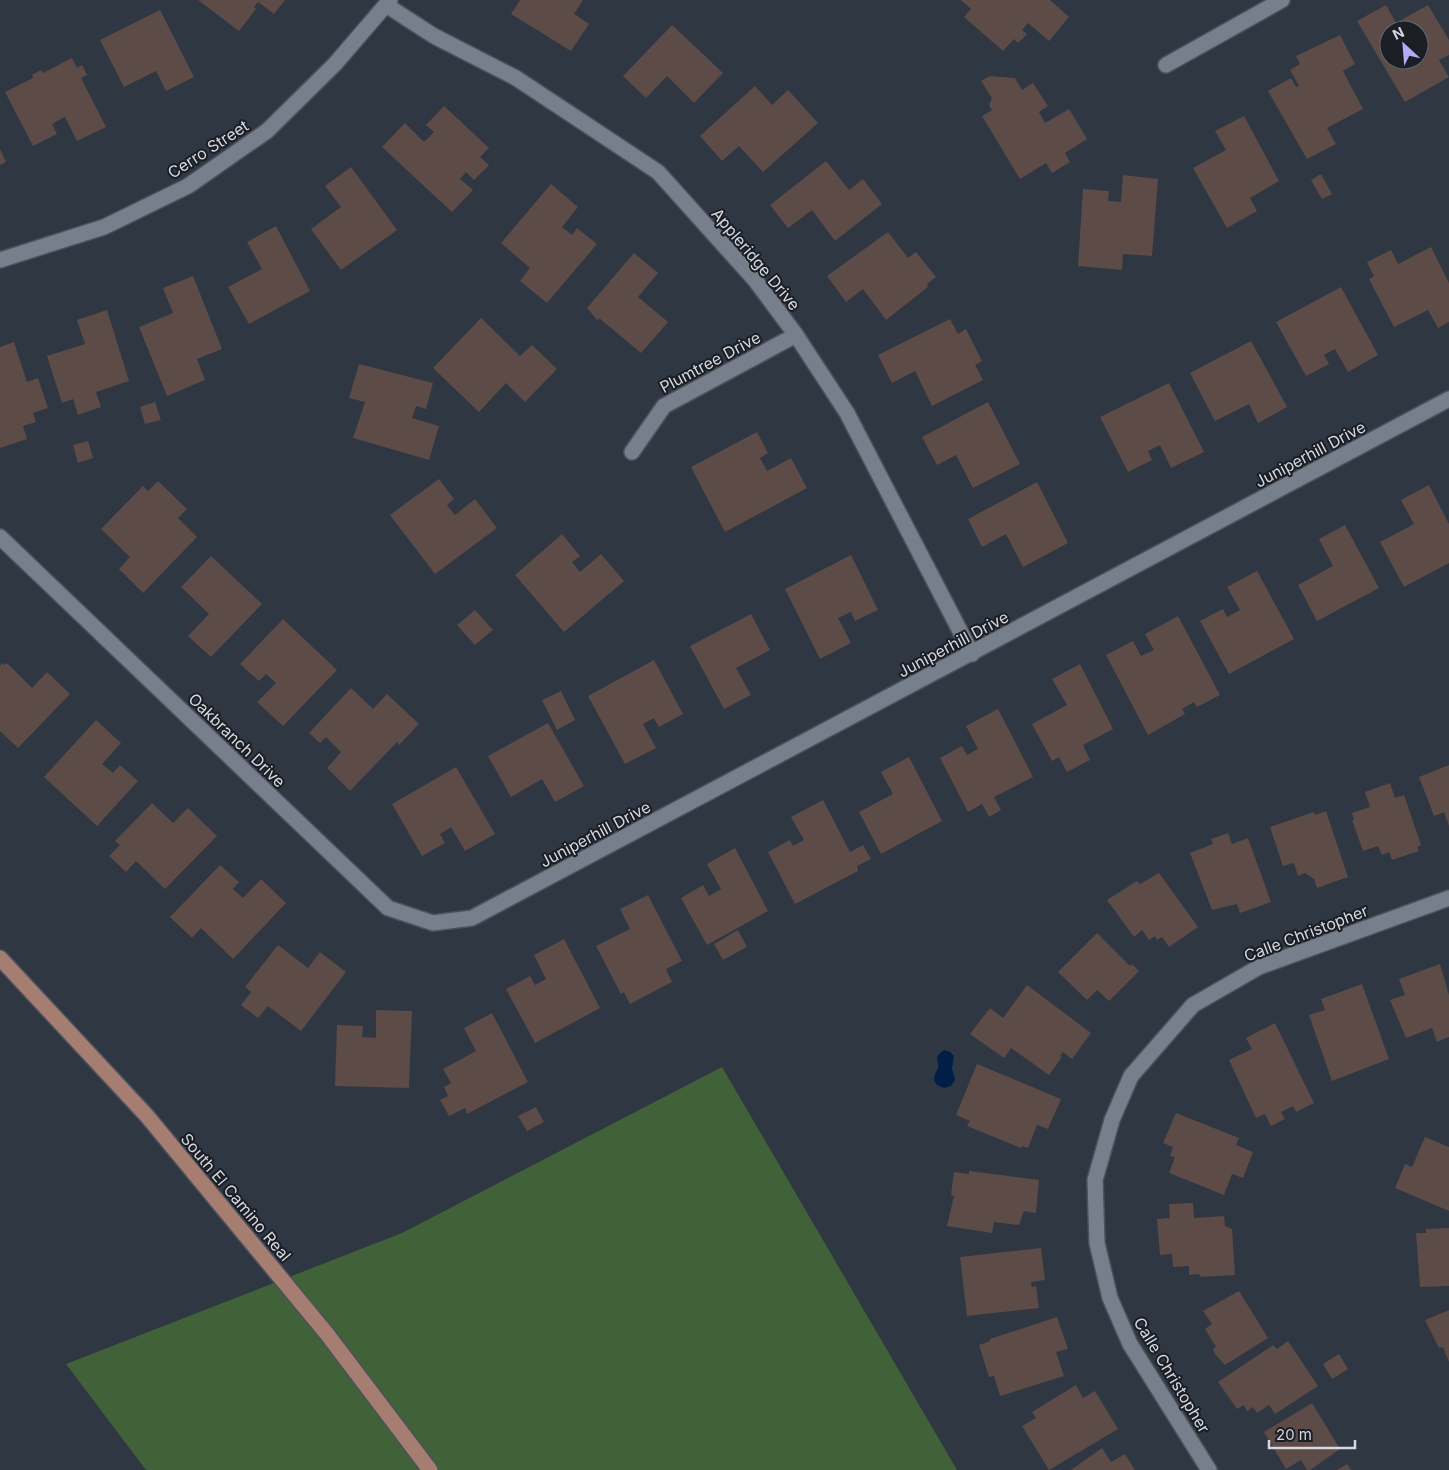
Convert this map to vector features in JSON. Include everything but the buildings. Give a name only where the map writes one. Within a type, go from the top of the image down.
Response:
[{"type":"main road","name":"South El Camino Real","points":[[0,958],[147,1116],[327,1334],[430,1470]]},
{"type":"street","points":[[1166,65],[1282,0]]},
{"type":"street","name":"Cerro Street","points":[[0,260],[104,226],[188,186],[267,131],[335,64],[388,3]]},
{"type":"street","name":"Appleridge Drive","points":[[388,3],[434,36],[516,78],[658,172],[755,280],[796,335],[847,413],[972,654]]},
{"type":"street","name":"Plumtree Drive","points":[[632,452],[664,406],[796,335]]},
{"type":"street","name":"Juniperhill Drive","points":[[472,918],[1449,399]]},
{"type":"street","name":"Oakbranch Drive","points":[[0,537],[388,908],[433,923],[472,918]]},
{"type":"street","name":"Calle Christopher","points":[[1209,1470],[1130,1344],[1110,1298],[1097,1243],[1095,1180],[1112,1120],[1131,1076],[1193,1005],[1259,967],[1449,898]]},
{"type":"green space","points":[[722,1067],[957,1470],[146,1470],[66,1364],[402,1233]]},
{"type":"water","points":[[944,1050],[954,1056],[952,1068],[955,1080],[951,1086],[944,1088],[937,1085],[934,1076],[938,1068],[937,1057]]}]
